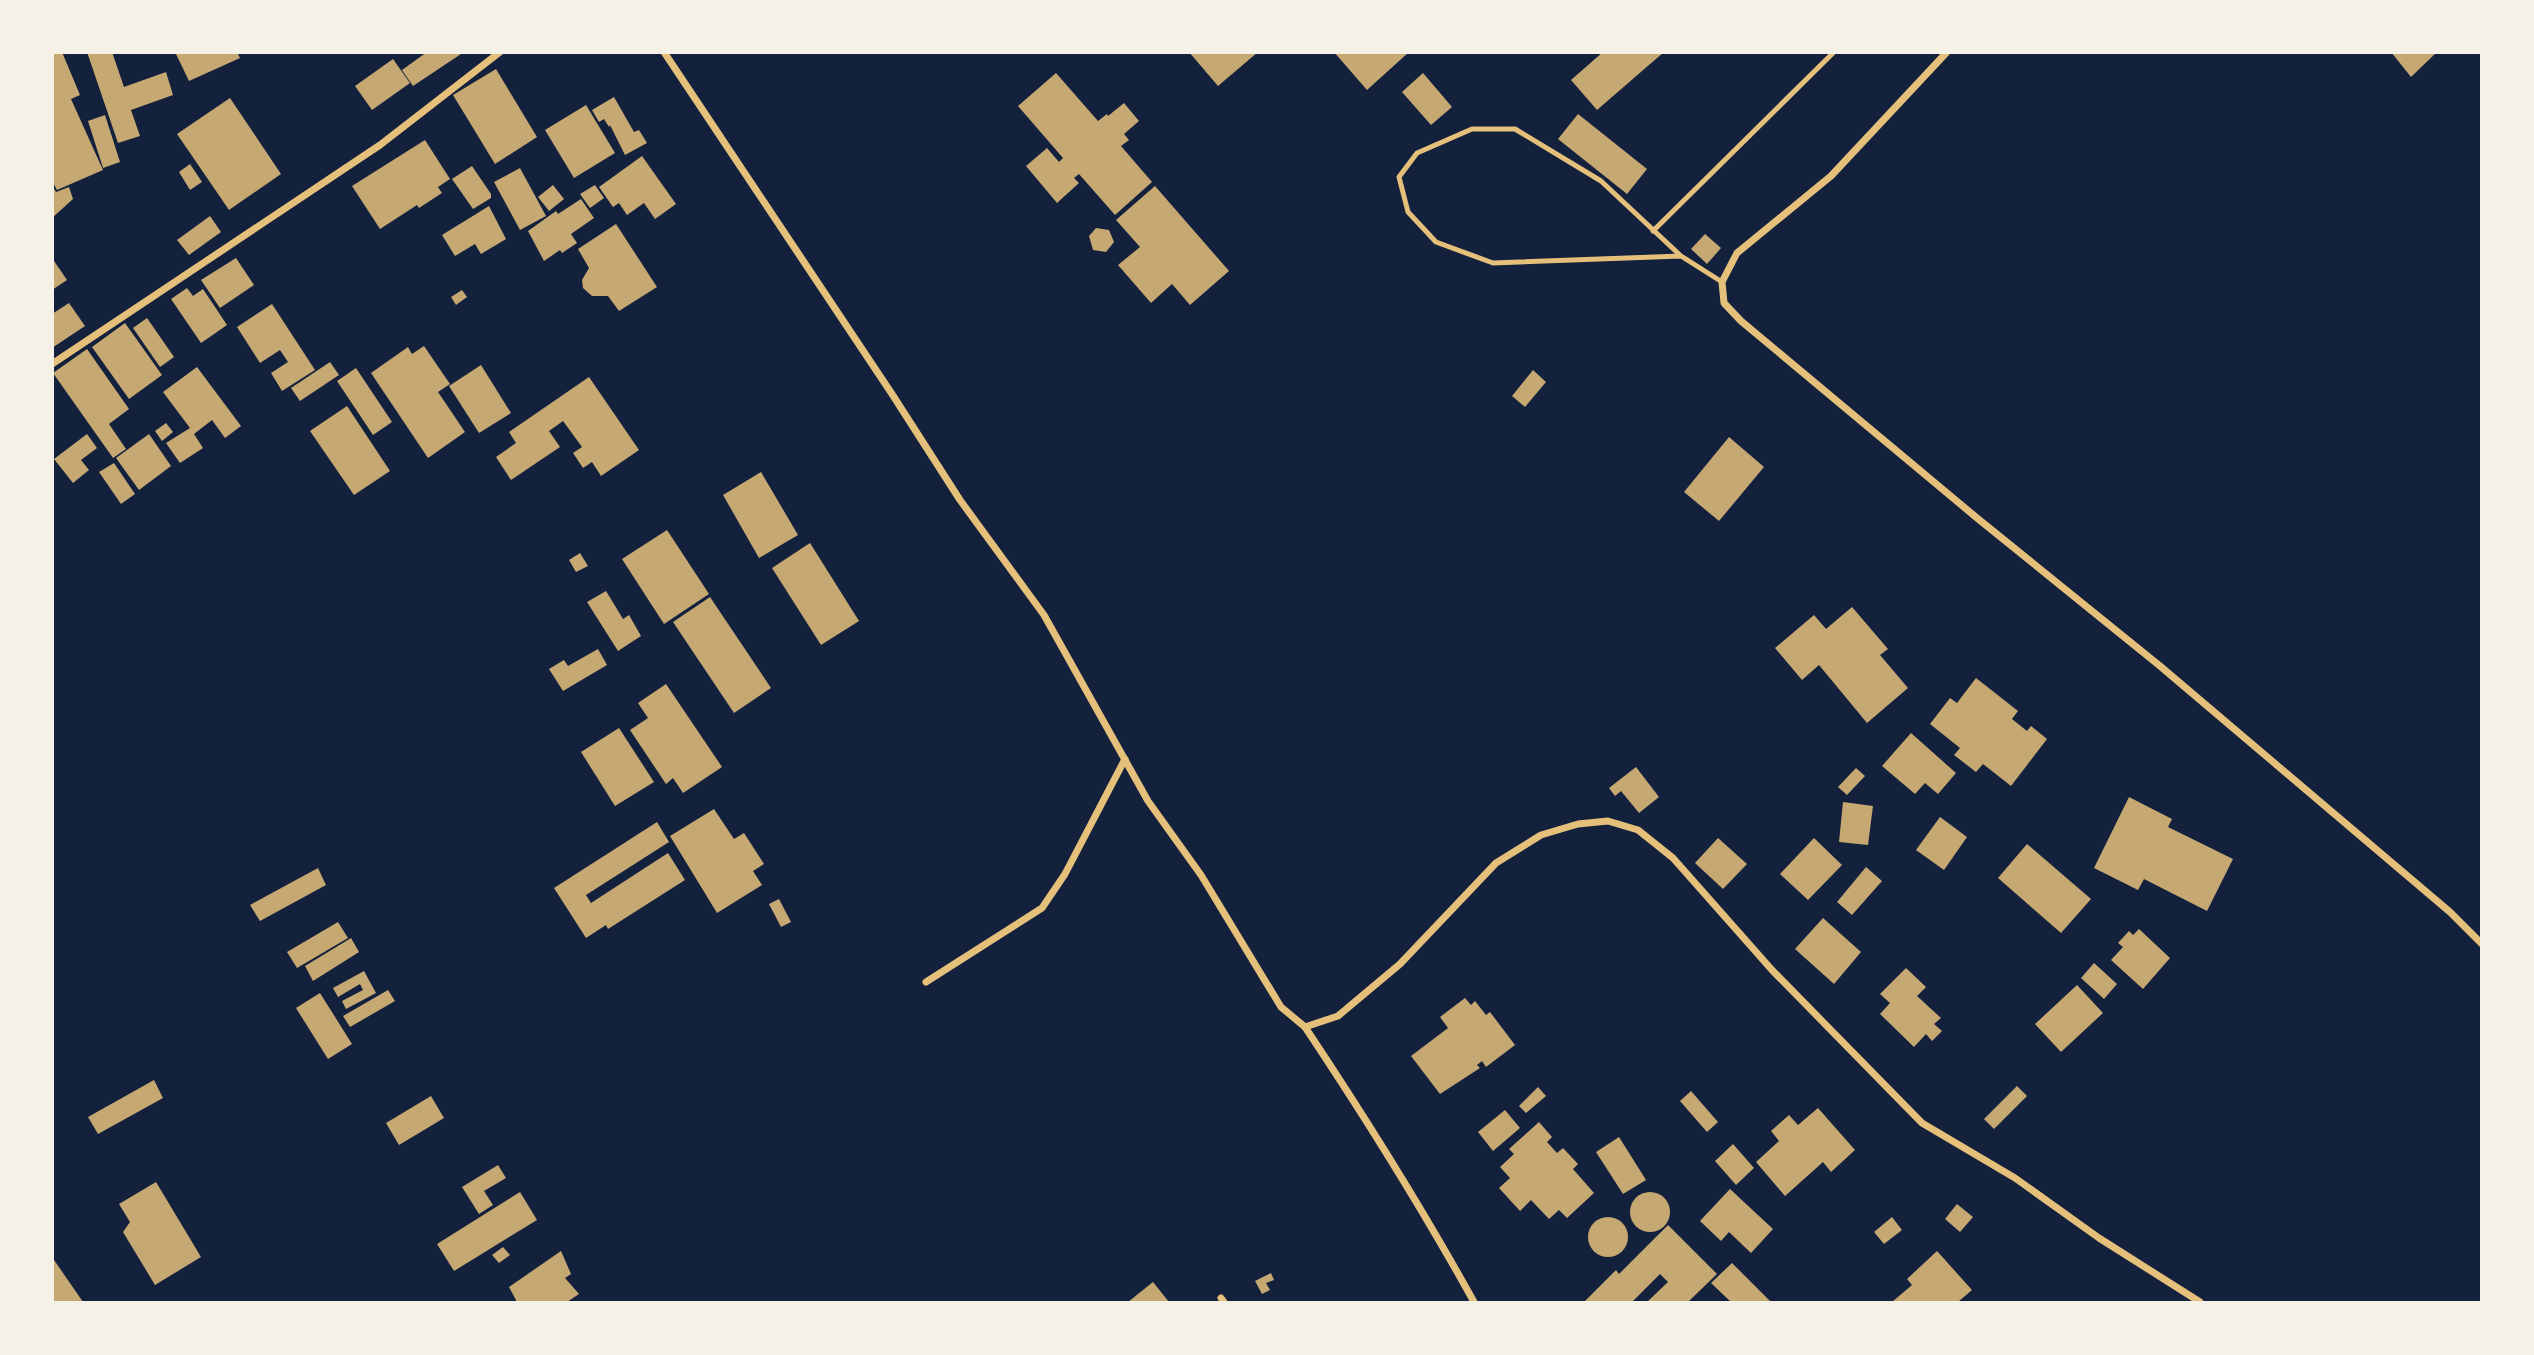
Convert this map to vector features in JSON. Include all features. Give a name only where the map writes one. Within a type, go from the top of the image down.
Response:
[{"type":"street","points":[[52,364],[380,145],[500,52]]},
{"type":"street","points":[[664,52],[960,500],[1044,615],[1148,801],[1201,875],[1282,1007],[1305,1027],[1375,1132],[1443,1244],[1474,1303]]},
{"type":"street","points":[[1947,52],[1831,176],[1737,253],[1722,282],[1724,303],[1741,321],[1977,518],[2160,666],[2450,912],[2482,944]]},
{"type":"street","points":[[926,982],[1042,908],[1065,874],[1125,759]]},
{"type":"street","points":[[1305,1027],[1338,1016],[1400,964],[1496,863],[1541,835],[1578,824],[1608,821],[1638,830],[1673,858],[1772,970],[1922,1123],[2015,1178],[2099,1238],[2200,1303]]},
{"type":"lane","points":[[1653,231],[1834,52]]},
{"type":"lane","points":[[1681,256],[1493,263],[1436,242],[1408,212],[1399,177],[1417,153],[1472,129],[1515,129],[1601,181],[1681,256],[1722,282]]},
{"type":"building","points":[[52,52],[62,52],[80,95],[71,99],[103,170],[57,190],[52,181]]},
{"type":"building","points":[[87,52],[112,52],[124,87],[166,72],[173,95],[131,110],[140,136],[118,143]]},
{"type":"building","points":[[175,52],[237,52],[240,58],[189,81]]},
{"type":"building","points":[[427,52],[464,52],[413,86],[402,70]]},
{"type":"building","points":[[1189,52],[1258,52],[1218,86]]},
{"type":"building","points":[[1334,52],[1409,52],[1367,90]]},
{"type":"building","points":[[1603,52],[1664,52],[1597,110],[1571,80]]},
{"type":"building","points":[[2391,52],[2437,52],[2411,77]]},
{"type":"building","points":[[393,59],[410,83],[372,110],[355,86]]},
{"type":"building","points":[[496,69],[537,137],[495,164],[453,95]]},
{"type":"building","points":[[1056,73],[1098,121],[1124,103],[1139,121],[1124,134],[1129,140],[1121,146],[1152,182],[1115,215],[1079,174],[1074,178],[1079,183],[1057,203],[1026,166],[1047,148],[1059,162],[1063,158],[1018,106]]},
{"type":"building","points":[[1423,73],[1452,107],[1431,125],[1402,92]]},
{"type":"building","points":[[614,97],[634,132],[639,130],[647,143],[625,155],[610,125],[609,127],[604,119],[599,122],[592,110]]},
{"type":"building","points":[[230,98],[281,174],[229,210],[177,134]]},
{"type":"building","points":[[586,105],[615,153],[574,178],[545,130]]},
{"type":"building","points":[[1578,114],[1647,169],[1627,194],[1558,139]]},
{"type":"building","points":[[105,115],[120,162],[103,168],[88,121]]},
{"type":"building","points":[[425,140],[450,179],[438,187],[442,193],[419,208],[417,205],[380,229],[352,186]]},
{"type":"building","points":[[642,156],[676,204],[655,219],[644,203],[627,215],[619,203],[613,207],[599,187]]},
{"type":"building","points":[[190,164],[202,182],[190,190],[179,172]]},
{"type":"building","points":[[472,166],[491,194],[491,198],[473,209],[452,179]]},
{"type":"building","points":[[520,168],[546,216],[520,230],[494,182]]},
{"type":"building","points":[[52,185],[56,192],[69,187],[73,199],[52,218]]},
{"type":"building","points":[[553,185],[564,199],[549,211],[538,197]]},
{"type":"building","points":[[595,185],[604,198],[590,208],[580,194]]},
{"type":"building","points":[[1155,186],[1229,271],[1190,305],[1172,284],[1151,303],[1118,265],[1140,247],[1116,220]]},
{"type":"building","points":[[581,199],[594,218],[571,234],[577,243],[544,261],[528,231],[556,211],[558,214]]},
{"type":"building","points":[[489,206],[506,239],[481,254],[475,244],[455,256],[442,235]]},
{"type":"building","points":[[210,216],[221,232],[189,255],[177,240]]},
{"type":"building","points":[[616,224],[657,287],[619,311],[608,296],[592,296],[583,288],[582,280],[589,268],[578,249]]},
{"type":"building","points":[[1096,228],[1109,230],[1114,242],[1106,252],[1093,250],[1089,236]]},
{"type":"building","points":[[1705,234],[1721,248],[1707,264],[1691,249]]},
{"type":"building","points":[[52,258],[67,280],[52,290]]},
{"type":"building","points":[[236,258],[254,285],[220,308],[201,280]]},
{"type":"building","points":[[187,288],[193,296],[203,289],[227,325],[201,343],[171,299]]},
{"type":"building","points":[[462,290],[467,297],[456,305],[451,297]]},
{"type":"building","points":[[69,303],[85,326],[52,348],[52,314]]},
{"type":"building","points":[[272,304],[315,370],[282,391],[271,373],[288,362],[280,350],[260,363],[237,327]]},
{"type":"building","points":[[147,318],[174,357],[160,367],[133,328]]},
{"type":"building","points":[[125,323],[162,375],[129,399],[92,347]]},
{"type":"building","points":[[424,346],[450,384],[438,392],[465,432],[428,458],[371,373],[408,347],[412,354]]},
{"type":"building","points":[[87,349],[129,409],[109,424],[126,449],[113,458],[53,373]]},
{"type":"building","points":[[330,362],[339,375],[300,401],[291,388]]},
{"type":"building","points":[[481,365],[511,413],[479,433],[449,386]]},
{"type":"building","points":[[197,367],[241,426],[225,438],[212,420],[194,434],[203,448],[180,463],[166,443],[190,428],[163,392]]},
{"type":"building","points":[[356,368],[392,422],[373,435],[337,381]]},
{"type":"building","points":[[1533,370],[1546,382],[1525,407],[1512,396]]},
{"type":"building","points":[[589,377],[639,450],[601,476],[592,462],[583,468],[573,453],[582,447],[563,421],[549,431],[560,447],[511,480],[496,457],[516,443],[509,432]]},
{"type":"building","points":[[347,406],[390,471],[354,495],[310,431]]},
{"type":"building","points":[[166,423],[173,432],[162,441],[155,431]]},
{"type":"building","points":[[87,434],[97,448],[81,460],[89,470],[73,483],[54,459]]},
{"type":"building","points":[[149,434],[171,466],[139,490],[116,458]]},
{"type":"building","points":[[1729,437],[1764,467],[1719,521],[1684,492]]},
{"type":"building","points":[[114,463],[135,494],[121,504],[99,472]]},
{"type":"building","points":[[761,472],[798,535],[759,558],[723,495]]},
{"type":"building","points":[[667,530],[709,594],[664,624],[622,559]]},
{"type":"building","points":[[810,543],[859,621],[821,645],[772,568]]},
{"type":"building","points":[[580,553],[588,566],[576,572],[569,560]]},
{"type":"building","points":[[606,591],[623,619],[629,615],[641,636],[618,651],[587,602]]},
{"type":"building","points":[[710,597],[771,688],[734,713],[673,622]]},
{"type":"building","points":[[1852,607],[1888,649],[1880,655],[1908,688],[1867,723],[1819,665],[1802,680],[1775,648],[1814,615],[1826,629]]},
{"type":"building","points":[[598,649],[607,665],[563,691],[549,669],[564,660],[568,666]]},
{"type":"building","points":[[1976,678],[2018,711],[2012,719],[2027,731],[2031,726],[2047,739],[2011,786],[1983,764],[1976,772],[1954,755],[1960,748],[1930,724],[1950,698],[1957,703]]},
{"type":"building","points":[[666,684],[722,767],[683,793],[673,778],[666,784],[630,730],[648,718],[638,703]]},
{"type":"building","points":[[619,728],[654,782],[615,806],[581,752]]},
{"type":"building","points":[[1911,733],[1956,773],[1938,794],[1925,783],[1915,794],[1882,766]]},
{"type":"building","points":[[1636,767],[1659,797],[1639,813],[1621,791],[1615,796],[1609,788]]},
{"type":"building","points":[[1856,768],[1865,776],[1847,795],[1838,787]]},
{"type":"building","points":[[2129,797],[2172,819],[2168,827],[2233,859],[2207,911],[2144,879],[2138,890],[2094,868]]},
{"type":"building","points":[[1843,802],[1873,806],[1868,845],[1839,842]]},
{"type":"building","points":[[714,809],[734,839],[744,833],[764,864],[753,871],[762,885],[717,913],[670,836]]},
{"type":"building","points":[[1940,817],[1967,837],[1944,870],[1916,850]]},
{"type":"building","points":[[657,822],[669,842],[586,895],[591,903],[668,853],[685,880],[608,929],[606,925],[586,938],[554,888]]},
{"type":"building","points":[[1718,838],[1747,864],[1723,889],[1695,863]]},
{"type":"building","points":[[1814,838],[1842,865],[1808,900],[1780,874]]},
{"type":"building","points":[[2027,844],[2091,899],[2061,933],[1998,878]]},
{"type":"building","points":[[1866,867],[1882,881],[1852,915],[1837,902]]},
{"type":"building","points":[[318,868],[326,885],[260,921],[250,905]]},
{"type":"building","points":[[779,899],[791,922],[781,927],[769,904]]},
{"type":"building","points":[[1823,918],[1861,952],[1834,984],[1795,949]]},
{"type":"building","points":[[338,922],[348,938],[297,968],[287,952]]},
{"type":"building","points":[[2139,929],[2170,958],[2143,989],[2111,960],[2123,947],[2118,943],[2129,931],[2133,935]]},
{"type":"building","points":[[351,938],[359,952],[313,981],[305,966]]},
{"type":"building","points":[[2094,963],[2117,984],[2104,999],[2081,978]]},
{"type":"building","points":[[1906,968],[1926,987],[1917,996],[1941,1018],[1934,1024],[1942,1031],[1932,1041],[1926,1034],[1914,1047],[1880,1014],[1890,1003],[1880,994]]},
{"type":"building","points":[[364,971],[376,993],[346,1009],[342,1001],[363,990],[360,984],[338,997],[333,988]]},
{"type":"building","points":[[2077,985],[2103,1013],[2061,1052],[2035,1024]]},
{"type":"building","points":[[388,990],[395,1001],[350,1027],[343,1016]]},
{"type":"building","points":[[320,993],[352,1044],[328,1059],[296,1008]]},
{"type":"building","points":[[1465,998],[1471,1005],[1475,1001],[1486,1015],[1490,1012],[1515,1045],[1486,1067],[1482,1061],[1477,1065],[1480,1068],[1440,1094],[1411,1056],[1448,1028],[1440,1017]]},
{"type":"building","points":[[154,1080],[163,1098],[98,1134],[88,1117]]},
{"type":"building","points":[[2017,1086],[2027,1096],[1994,1129],[1984,1119]]},
{"type":"building","points":[[1538,1087],[1546,1096],[1526,1113],[1519,1106]]},
{"type":"building","points":[[1691,1091],[1718,1122],[1707,1132],[1680,1101]]},
{"type":"building","points":[[431,1096],[444,1118],[399,1145],[386,1123]]},
{"type":"building","points":[[1818,1108],[1855,1150],[1831,1172],[1823,1162],[1785,1196],[1756,1162],[1779,1141],[1771,1131],[1789,1115],[1798,1125]]},
{"type":"building","points":[[1505,1110],[1520,1128],[1493,1151],[1478,1132]]},
{"type":"building","points":[[1539,1122],[1552,1137],[1547,1142],[1557,1153],[1563,1148],[1578,1164],[1573,1169],[1594,1193],[1567,1218],[1559,1210],[1549,1219],[1531,1200],[1520,1211],[1499,1188],[1510,1178],[1500,1167],[1514,1154],[1509,1149]]},
{"type":"building","points":[[1619,1137],[1646,1180],[1623,1194],[1596,1152]]},
{"type":"building","points":[[1733,1144],[1754,1168],[1736,1185],[1715,1161]]},
{"type":"building","points":[[498,1165],[506,1178],[484,1191],[493,1205],[479,1214],[462,1187]]},
{"type":"building","points":[[156,1182],[201,1257],[155,1285],[123,1232],[130,1222],[119,1204]]},
{"type":"building","points":[[1730,1189],[1773,1229],[1751,1253],[1729,1232],[1721,1241],[1700,1221]]},
{"type":"building","points":[[520,1192],[537,1220],[454,1271],[437,1244]]},
{"type":"building","points":[[1650,1192],[1664,1198],[1670,1212],[1664,1226],[1650,1232],[1636,1226],[1630,1212],[1636,1198]]},
{"type":"building","points":[[1957,1204],[1973,1217],[1960,1232],[1945,1219]]},
{"type":"building","points":[[1608,1217],[1616,1218],[1622,1223],[1627,1229],[1627,1245],[1622,1251],[1616,1256],[1608,1257],[1600,1256],[1594,1251],[1589,1245],[1588,1237],[1589,1229],[1594,1223],[1600,1218]]},
{"type":"building","points":[[1892,1217],[1902,1230],[1884,1244],[1874,1232]]},
{"type":"building","points":[[1668,1225],[1717,1274],[1688,1302],[1647,1302],[1668,1282],[1660,1274],[1632,1302],[1584,1302],[1616,1270],[1619,1274]]},
{"type":"building","points":[[503,1247],[510,1255],[499,1263],[492,1255]]},
{"type":"building","points":[[561,1251],[571,1274],[565,1278],[579,1294],[567,1302],[517,1302],[509,1287]]},
{"type":"building","points":[[1937,1251],[1972,1290],[1958,1302],[1892,1302],[1912,1285],[1907,1279]]},
{"type":"building","points":[[52,1257],[83,1302],[52,1302]]},
{"type":"building","points":[[1732,1263],[1770,1301],[1731,1302],[1711,1283]]},
{"type":"building","points":[[1271,1273],[1274,1280],[1266,1283],[1270,1290],[1262,1294],[1255,1281]]},
{"type":"building","points":[[1153,1282],[1169,1302],[1128,1302]]}]
